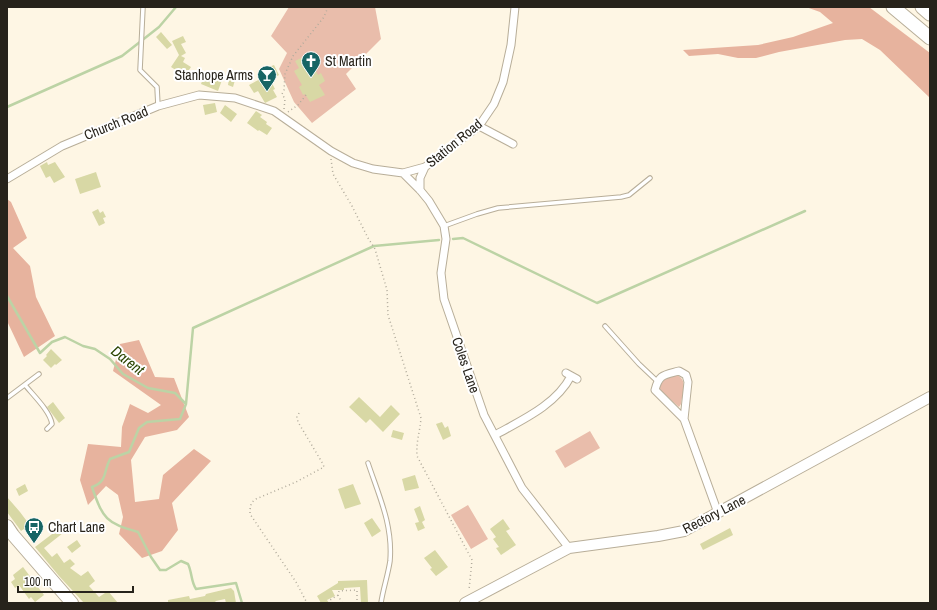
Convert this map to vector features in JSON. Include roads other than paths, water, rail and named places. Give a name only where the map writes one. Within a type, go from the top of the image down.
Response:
[{"type":"highway","points":[[893,7],[930,38]]},
{"type":"highway","points":[[922,7],[930,14]]},
{"type":"main road","points":[[7,526],[13,535],[72,603]]},
{"type":"street","name":"Station Road","points":[[403,173],[424,167],[479,126],[494,104],[503,82],[511,45],[515,7]]},
{"type":"street","name":"Church Road","points":[[7,179],[62,146],[158,106],[199,95],[235,98],[274,111],[331,151],[353,163],[373,169],[403,173]]},
{"type":"street","points":[[479,126],[513,144]]},
{"type":"street","points":[[420,190],[420,178],[424,167]]},
{"type":"street","name":"Coles Lane","points":[[403,173],[429,201],[444,226],[446,239],[442,273],[444,299],[484,415],[522,488],[568,548]]},
{"type":"street","points":[[684,419],[688,382],[686,375],[679,371],[661,376],[657,380],[655,390],[684,419],[718,513]]},
{"type":"street","points":[[495,435],[530,415],[556,396],[572,376]]},
{"type":"street","name":"Rectory Lane","points":[[467,602],[568,548],[684,531],[930,398]]},
{"type":"lane","points":[[143,7],[140,70],[157,87],[158,106]]},
{"type":"lane","points":[[444,226],[498,208],[621,197],[629,195],[650,178]]},
{"type":"lane","points":[[605,326],[639,364],[657,380]]},
{"type":"lane","points":[[7,398],[39,374]]},
{"type":"lane","points":[[25,386],[36,397],[51,419],[52,424],[47,430]]},
{"type":"lane","points":[[368,463],[388,521],[390,543],[389,568],[382,593],[381,603]]},
{"type":"waterway","points":[[7,107],[122,56],[159,27],[176,7]]},
{"type":"waterway","points":[[453,239],[463,238],[597,303],[805,211]]},
{"type":"waterway","points":[[186,404],[193,328],[374,246],[439,240]]},
{"type":"waterway","name":"Darent","points":[[7,296],[40,353],[52,342],[65,337],[83,346],[95,349],[110,359],[123,374],[148,388],[175,393],[186,404],[180,419],[147,422],[139,428],[129,452],[110,459],[103,479],[97,485],[92,487],[99,506],[107,518],[119,526],[138,532],[151,557],[160,570],[166,570],[181,561],[188,564],[196,589],[236,583],[242,603]]},
{"type":"place","name":"St Martin","points":[[311,78]]},
{"type":"place","name":"Stanhope Arms","points":[[267,92]]},
{"type":"place","name":"Chart Lane","points":[[34,544]]}]
